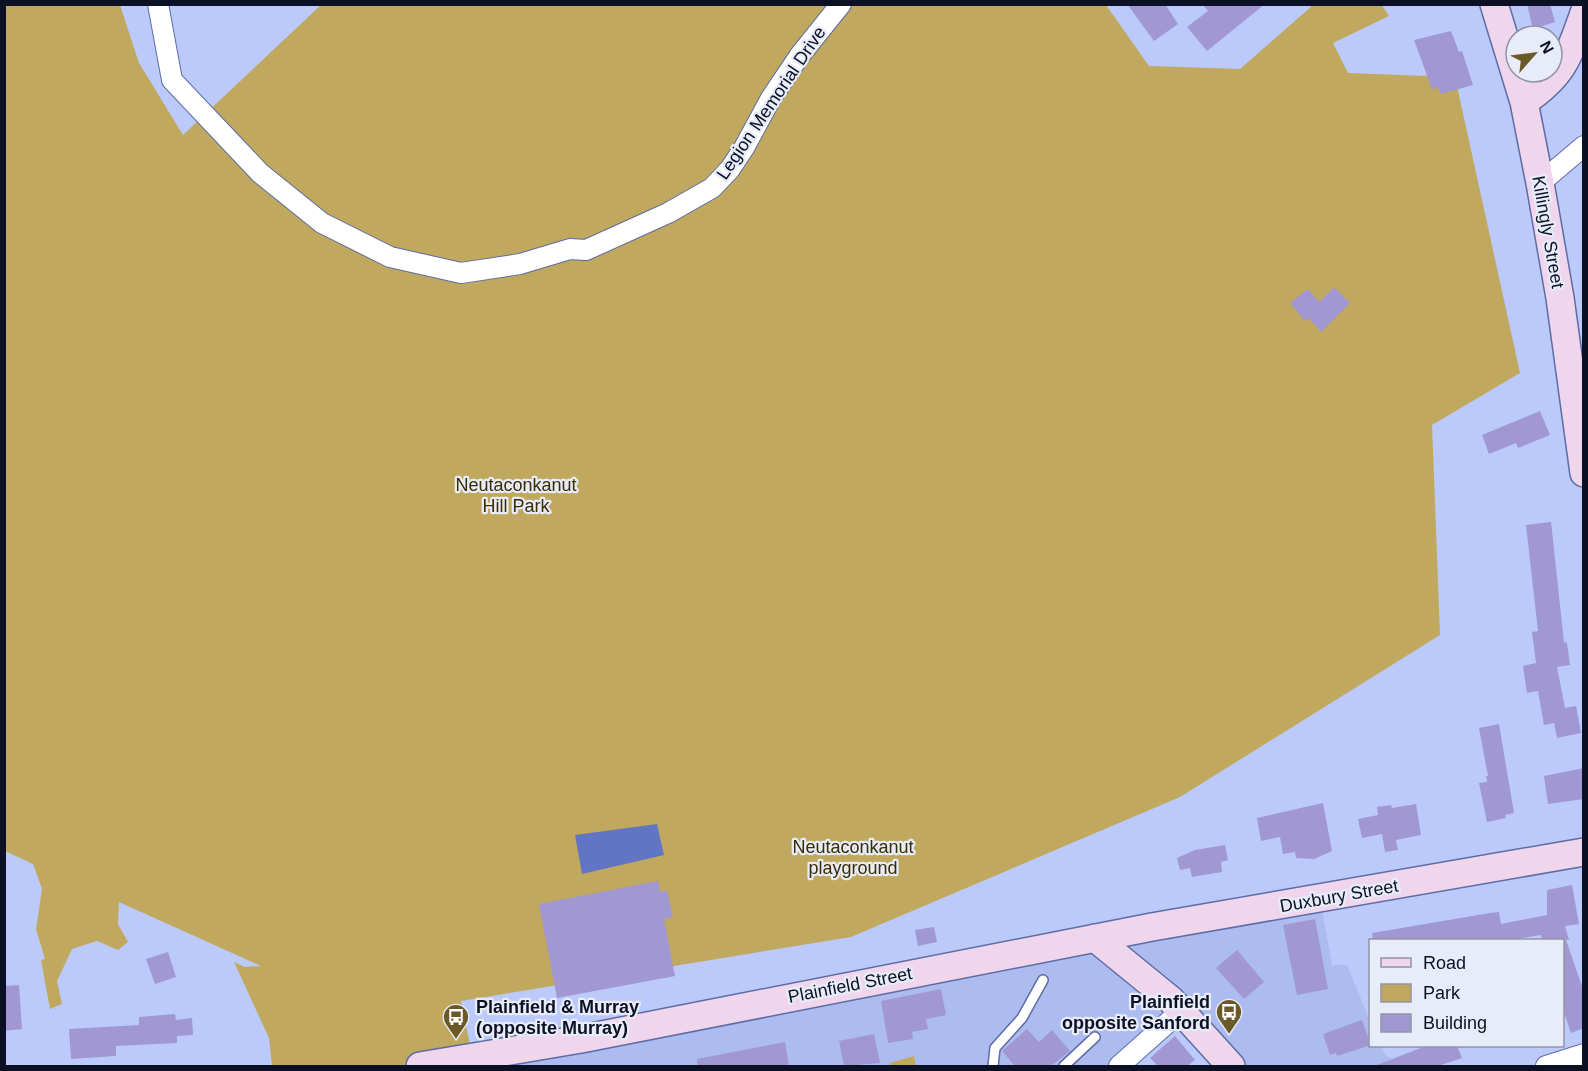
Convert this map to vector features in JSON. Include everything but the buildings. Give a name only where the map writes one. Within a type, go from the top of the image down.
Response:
[{"type":"main road","name":"Killingly Street","points":[[1494,4],[1524,102],[1540,183],[1560,298],[1584,473]]},
{"type":"main road","points":[[1524,102],[1549,85],[1568,57],[1584,13]]},
{"type":"main road","name":"Duxbury Street","points":[[1095,938],[1584,852]]},
{"type":"main road","points":[[1095,938],[1182,1010],[1231,1066]]},
{"type":"main road","name":"Plainfield Street","points":[[420,1066],[581,1039],[1095,938]]},
{"type":"street","name":"Legion Memorial Drive","points":[[158,4],[172,80],[260,172],[322,223],[390,257],[461,273],[520,264],[570,249],[586,250],[668,213],[712,188],[730,169],[744,148],[800,55],[841,4]]},
{"type":"street","points":[[1540,183],[1584,146]]},
{"type":"street","points":[[1119,1066],[1182,1010]]},
{"type":"street","points":[[1546,1066],[1584,1053]]},
{"type":"lane","points":[[993,1066],[995,1048],[1022,1018],[1043,980]]},
{"type":"lane","points":[[1064,1066],[1095,1037]]},
{"type":"shaded area","points":[[657,824],[664,855],[582,874],[575,835]]},
{"type":"shaded area","points":[[1321,904],[1332,965],[1347,965],[1369,1019],[1369,1047],[1381,1047],[1385,1055],[1393,1059],[1396,1066],[1226,1066],[1181,1020],[1121,1066],[916,1066],[914,1056],[890,1063],[890,1066],[499,1066]]},
{"type":"green space","name":"Neutaconkanut Hill Park","points":[[322,4],[1106,5],[1149,66],[1240,69],[1313,5],[1382,5],[1389,16],[1333,43],[1348,73],[1455,77],[1520,373],[1432,425],[1440,635],[1180,797],[851,937],[461,1001],[472,1055],[416,1066],[272,1066],[269,1038],[234,962],[245,967],[261,966],[119,902],[118,924],[128,942],[118,950],[97,941],[72,949],[57,981],[62,1004],[50,1009],[41,960],[45,959],[36,929],[42,889],[33,864],[5,851],[5,5],[120,5],[139,63],[183,135]]},
{"type":"green space","points":[[914,1056],[916,1066],[890,1066],[889,1063]]},
{"type":"place","name":"Plainfield opposite Sanford","points":[[1229,1035]]},
{"type":"place","name":"Plainfield & Murray (opposite Murray)","points":[[456,1040]]},
{"type":"park label","name":"Neutaconkanut playground","points":[[853,857]]}]
